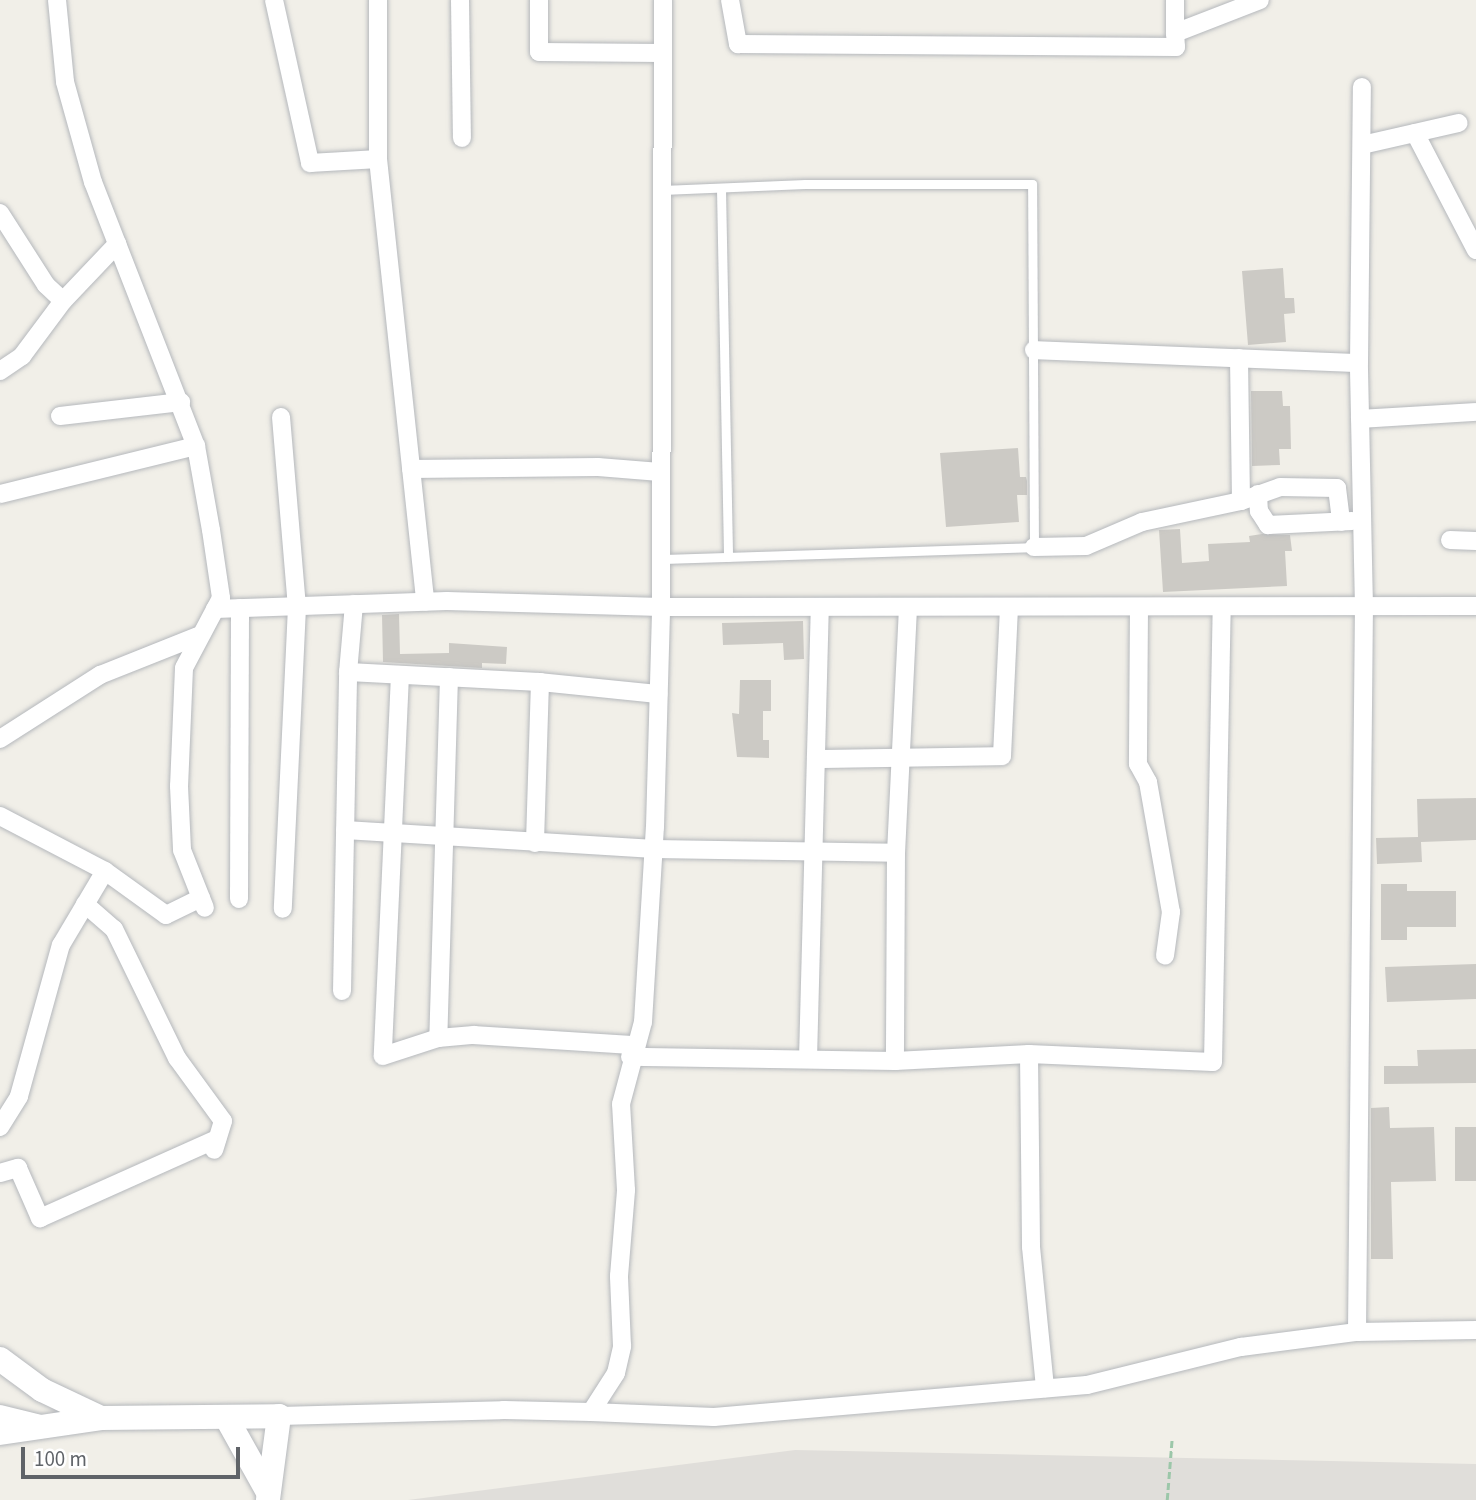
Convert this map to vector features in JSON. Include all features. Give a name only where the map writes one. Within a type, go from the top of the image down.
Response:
[{"type":"street","points":[[0,816],[105,872],[166,915],[203,903],[182,850],[178,786],[184,668],[198,636],[221,598],[197,446],[117,244],[65,82],[57,0]]},
{"type":"street","points":[[274,0],[310,163],[378,159]]},
{"type":"street","points":[[378,0],[378,159],[425,602]]},
{"type":"street","points":[[460,0],[463,138]]},
{"type":"street","points":[[538,0],[539,52],[662,53]]},
{"type":"street","points":[[591,1412],[616,1374],[621,1346],[619,1276],[626,1191],[621,1104],[632,1051],[643,1022],[654,849],[660,607],[663,0]]},
{"type":"street","points":[[730,0],[738,44],[1176,47],[1175,0]]},
{"type":"street","points":[[1175,33],[1260,0]]},
{"type":"street","points":[[1357,1332],[1364,608],[1359,363],[1362,87]]},
{"type":"street","points":[[1362,145],[1459,123]]},
{"type":"street","points":[[1415,133],[1476,250]]},
{"type":"street","points":[[0,214],[46,285],[62,301]]},
{"type":"street","points":[[0,371],[22,356],[62,301],[117,244]]},
{"type":"street","points":[[1034,350],[1359,363]]},
{"type":"street","points":[[1239,358],[1250,497],[1268,525],[1362,521]]},
{"type":"street","points":[[60,416],[181,402]]},
{"type":"street","points":[[1360,419],[1476,412]]},
{"type":"street","points":[[281,417],[297,607],[283,909]]},
{"type":"street","points":[[0,494],[197,446]]},
{"type":"street","points":[[411,470],[598,467],[660,472]]},
{"type":"street","points":[[1034,547],[1086,545],[1171,514],[1280,488],[1332,486],[1340,494],[1341,522]]},
{"type":"street","points":[[1450,540],[1476,541]]},
{"type":"street","points":[[215,609],[425,602],[660,607],[1476,606]]},
{"type":"street","points":[[342,991],[348,672],[354,604]]},
{"type":"street","points":[[808,1059],[820,607]]},
{"type":"street","points":[[895,1060],[896,853],[908,607]]},
{"type":"street","points":[[816,759],[1002,755],[1009,607]]},
{"type":"street","points":[[239,899],[240,608]]},
{"type":"street","points":[[1139,608],[1138,764],[1148,782],[1171,912],[1165,956]]},
{"type":"street","points":[[400,675],[383,1056],[438,1038],[474,1035],[632,1051],[808,1059],[895,1060],[1029,1054],[1213,1062],[1222,608]]},
{"type":"street","points":[[0,739],[100,676],[198,636]]},
{"type":"street","points":[[348,672],[540,682],[658,694]]},
{"type":"street","points":[[438,1038],[449,677]]},
{"type":"street","points":[[535,843],[540,682]]},
{"type":"street","points":[[345,830],[654,849],[896,853]]},
{"type":"street","points":[[0,1127],[19,1096],[61,945],[105,872]]},
{"type":"street","points":[[0,1173],[19,1168],[40,1218],[215,1144],[223,1121],[177,1058],[114,929],[85,904]]},
{"type":"street","points":[[1029,1054],[1031,1247],[1045,1388]]},
{"type":"street","points":[[0,1433],[101,1418],[504,1410],[714,1417],[1087,1385],[1241,1347],[1357,1332],[1476,1330]]},
{"type":"street","points":[[0,1359],[42,1390],[101,1418]]},
{"type":"street","points":[[0,1414],[50,1426]]},
{"type":"street","points":[[268,1496],[279,1416]]},
{"type":"street","points":[[226,1417],[268,1496]]},
{"type":"lane","points":[[660,190],[805,184],[1032,184],[1034,350],[1034,547],[660,559]]},
{"type":"lane","points":[[721,189],[728,557]]},
{"type":"path","points":[[1167,1500],[1172,1438]]},
{"type":"shaded area","points":[[795,1450],[1476,1464],[1476,1500],[408,1500]]},
{"type":"building","points":[[1283,268],[1285,298],[1294,298],[1295,313],[1284,314],[1286,342],[1248,345],[1242,271]]},
{"type":"building","points":[[1251,391],[1282,391],[1283,406],[1290,406],[1291,449],[1279,449],[1280,465],[1252,466]]},
{"type":"building","points":[[1018,448],[1020,477],[1026,477],[1027,481],[1027,495],[1017,495],[1019,522],[946,527],[940,453]]},
{"type":"building","points":[[1180,529],[1182,563],[1209,561],[1208,544],[1250,542],[1249,536],[1262,534],[1290,535],[1292,551],[1285,551],[1287,586],[1163,592],[1159,530]]},
{"type":"building","points":[[399,614],[400,654],[449,653],[449,643],[507,647],[506,664],[482,663],[482,668],[383,662],[382,615]]},
{"type":"building","points":[[803,621],[804,659],[784,660],[783,643],[723,645],[722,623]]},
{"type":"building","points":[[740,680],[771,680],[771,711],[763,711],[763,740],[769,740],[769,758],[737,757],[732,713],[739,714]]},
{"type":"building","points":[[1476,798],[1476,840],[1421,842],[1422,862],[1377,864],[1376,838],[1418,837],[1417,799]]},
{"type":"building","points":[[1381,884],[1407,884],[1407,891],[1456,891],[1456,927],[1407,927],[1407,940],[1381,940]]},
{"type":"building","points":[[1476,964],[1476,999],[1387,1002],[1385,967]]},
{"type":"building","points":[[1476,1049],[1476,1083],[1384,1084],[1384,1066],[1418,1066],[1417,1050]]},
{"type":"building","points":[[1389,1107],[1390,1128],[1434,1127],[1436,1181],[1391,1182],[1393,1259],[1371,1259],[1371,1108]]},
{"type":"building","points":[[1455,1127],[1476,1127],[1476,1181],[1455,1181]]}]
